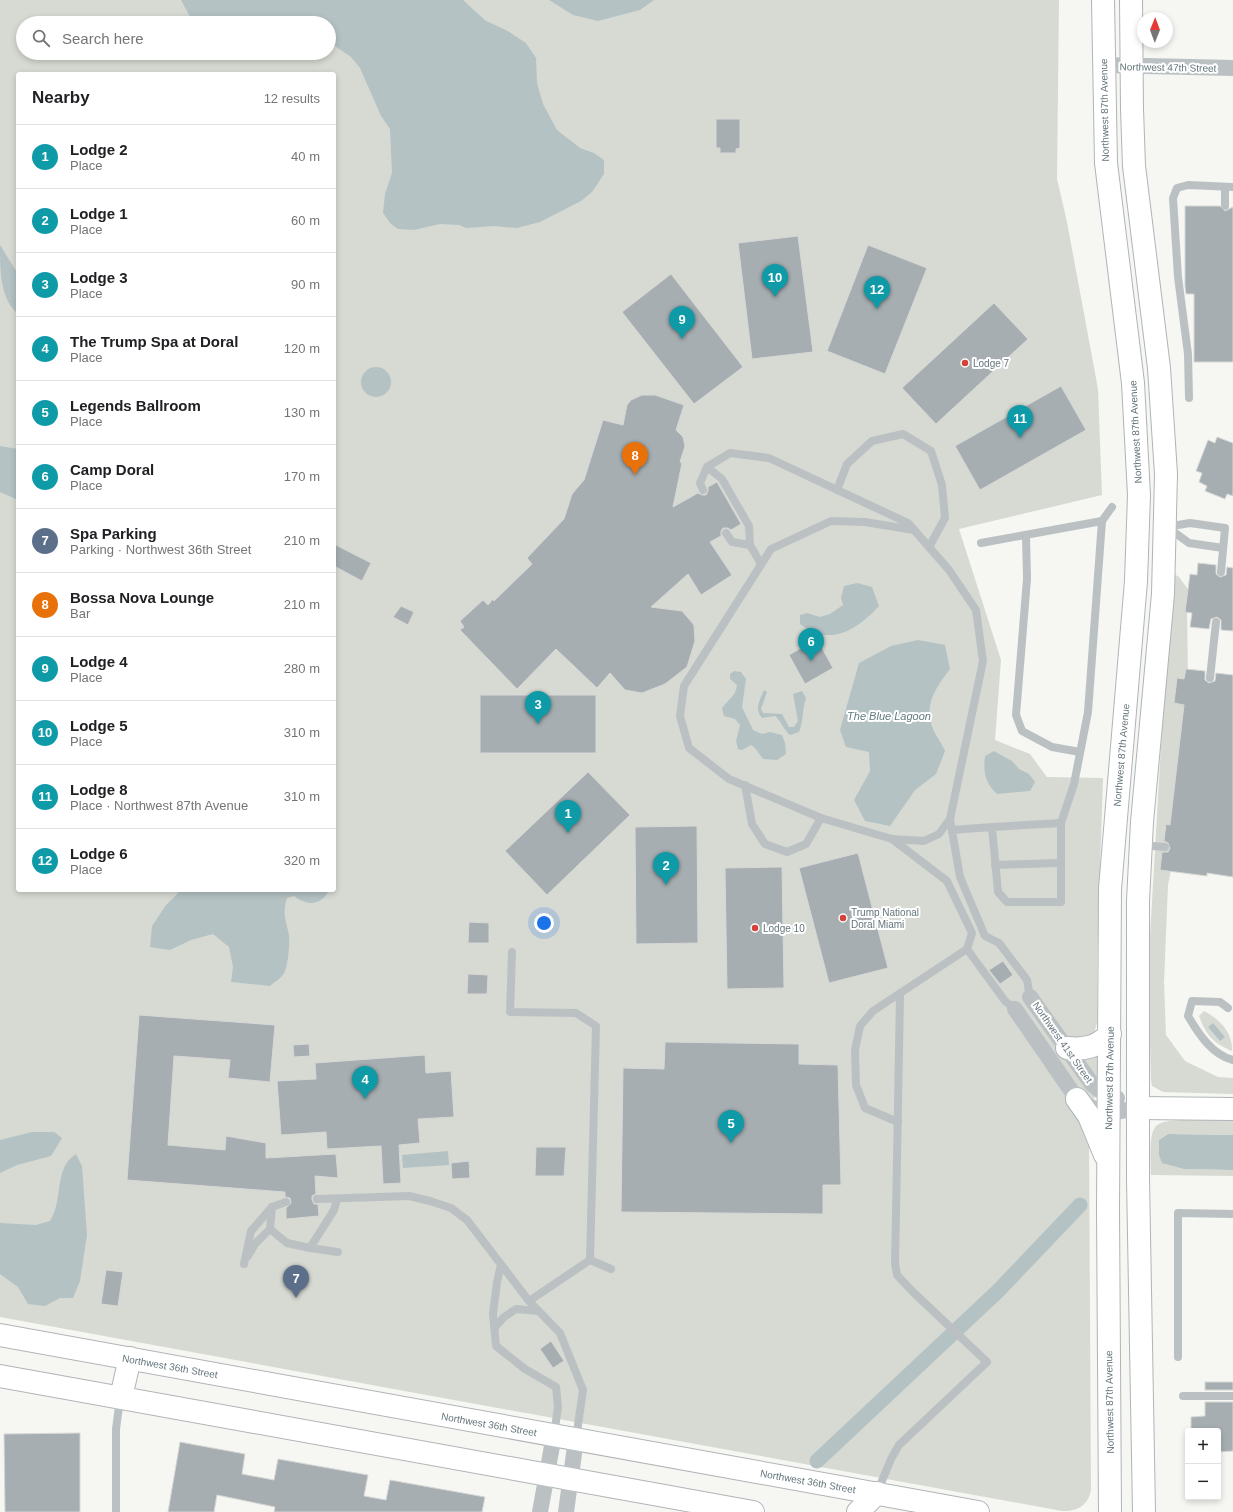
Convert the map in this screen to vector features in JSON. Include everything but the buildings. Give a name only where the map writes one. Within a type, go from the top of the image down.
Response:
[{"type":"main road","name":"Northwest 87th Avenue","points":[[1103,0],[1106,163],[1132,383],[1138,465],[1139,524],[1134,603],[1112,857],[1110,916],[1108,1164],[1110,1512]]},
{"type":"main road","points":[[1131,0],[1134,166],[1158,362],[1164,430],[1166,526],[1163,594],[1140,845],[1138,909],[1138,1108],[1144,1512]]},
{"type":"main road","points":[[1139,524],[1166,526]]},
{"type":"main road","points":[[1067,1048],[1089,1048],[1098,1044],[1110,1034]]},
{"type":"main road","points":[[1077,1099],[1089,1116],[1108,1164]]},
{"type":"main road","name":"Northwest 41st Street","points":[[1138,1108],[1233,1109]]},
{"type":"main road","points":[[1108,1259],[1127,1300],[1130,1337],[1142,1352]]},
{"type":"main road","name":"Northwest 36th Street","points":[[0,1335],[978,1512]]},
{"type":"main road","points":[[121,1397],[130,1358]]},
{"type":"main road","points":[[0,1376],[753,1512]]},
{"type":"main road","points":[[858,1512],[877,1493]]},
{"type":"main road","points":[[894,1512],[930,1503]]},
{"type":"street","name":"Northwest 47th Street","points":[[1103,65],[1233,68]]},
{"type":"street","name":"Northwest 41st Street","points":[[1030,997],[1092,1084],[1109,1104]]},
{"type":"street","name":"Northwest 41st Street","points":[[1015,1009],[1077,1099],[1094,1109],[1109,1104],[1138,1108]]},
{"type":"street","points":[[540,1512],[554,1435]]},
{"type":"street","points":[[566,1512],[576,1439]]},
{"type":"lane","points":[[1189,398],[1187,347],[1178,278],[1173,198],[1177,188],[1182,186],[1229,187],[1225,206]]},
{"type":"lane","points":[[837,490],[848,464],[872,441],[903,434],[931,451],[942,485],[945,518],[929,548]]},
{"type":"lane","points":[[703,490],[700,483],[707,467],[730,453],[769,458],[908,524],[949,570],[976,610],[983,661],[950,819],[960,878],[985,936],[999,943],[1027,980],[1030,997]]},
{"type":"lane","points":[[707,467],[722,479],[749,526],[750,545],[761,564]]},
{"type":"lane","points":[[992,827],[998,892],[1007,902],[1061,902],[1060,823],[1074,784],[1088,712],[1102,521],[1112,507]]},
{"type":"lane","points":[[914,530],[865,522],[831,521],[771,550],[684,686],[680,716],[689,748],[729,779],[821,818],[850,825],[892,839],[924,841],[939,834],[950,819]]},
{"type":"lane","points":[[981,543],[1102,521]]},
{"type":"lane","points":[[1166,526],[1190,523],[1225,528],[1221,572]]},
{"type":"lane","points":[[1166,526],[1189,543],[1223,548]]},
{"type":"lane","points":[[726,533],[732,542],[750,545]]},
{"type":"lane","points":[[1026,535],[1027,578],[1016,715],[1022,731],[1052,747],[1080,752]]},
{"type":"lane","points":[[1210,678],[1216,622]]},
{"type":"lane","points":[[745,785],[752,824],[765,844],[787,852],[806,844],[821,818]]},
{"type":"lane","points":[[952,830],[1060,823]]},
{"type":"lane","points":[[892,839],[947,881],[972,933],[966,949],[874,1011],[860,1026],[855,1050],[856,1084],[865,1108],[898,1122]]},
{"type":"lane","points":[[1140,845],[1165,847]]},
{"type":"lane","points":[[995,865],[1061,863]]},
{"type":"lane","points":[[966,949],[1005,1001],[1015,1009]]},
{"type":"lane","points":[[512,952],[510,1012],[576,1013],[596,1026],[590,1260]]},
{"type":"lane","points":[[877,1493],[891,1459],[900,1445],[988,1362],[897,1275],[895,1263],[900,994]]},
{"type":"lane","points":[[1228,1008],[1220,1002],[1192,1000],[1188,1016],[1198,1035],[1219,1053],[1233,1060]]},
{"type":"lane","points":[[317,1199],[337,1200],[409,1196],[451,1208],[467,1220],[529,1301],[560,1334],[583,1390],[576,1439]]},
{"type":"lane","points":[[310,1248],[334,1210],[337,1200]]},
{"type":"lane","points":[[272,1207],[270,1229],[255,1244],[244,1264],[251,1232],[272,1207],[286,1202]]},
{"type":"lane","points":[[1178,1357],[1178,1213],[1233,1214]]},
{"type":"lane","points":[[270,1229],[287,1243],[338,1252]]},
{"type":"lane","points":[[590,1260],[611,1269]]},
{"type":"lane","points":[[529,1301],[590,1260]]},
{"type":"lane","points":[[502,1265],[497,1282],[493,1314],[496,1346],[525,1370],[556,1387],[558,1407],[554,1435]]},
{"type":"lane","points":[[495,1326],[504,1317],[516,1309],[538,1311]]},
{"type":"lane","points":[[1183,1396],[1233,1396]]},
{"type":"lane","points":[[116,1512],[116,1429],[121,1397]]},
{"type":"shaded area","points":[[0,0],[1059,0],[1057,179],[1067,222],[1098,389],[1102,495],[959,529],[1001,660],[995,740],[1030,754],[1047,777],[1103,778],[1097,960],[1097,1023],[1095,1030],[1098,1085],[1093,1101],[1089,1141],[1091,1489],[1090,1495],[1085,1503],[1077,1509],[1062,1511],[0,1317]]},
{"type":"shaded area","points":[[1171,572],[1179,577],[1190,592],[1187,607],[1188,680],[1180,736],[1182,816],[1168,885],[1164,983],[1166,1035],[1185,1061],[1218,1077],[1233,1078],[1233,1094],[1163,1092],[1152,1086],[1151,1080],[1148,971]]},
{"type":"shaded area","points":[[1204,1011],[1220,1022],[1228,1032],[1232,1044],[1232,1051],[1220,1045],[1211,1038],[1204,1028],[1199,1016]]},
{"type":"shaded area","points":[[1181,1120],[1233,1120],[1233,1135],[1168,1134],[1159,1140],[1159,1155],[1184,1169],[1233,1170],[1233,1176],[1151,1175],[1150,1149],[1153,1130],[1156,1126],[1162,1123]]},
{"type":"water","points":[[181,0],[463,0],[486,21],[506,30],[526,43],[536,58],[537,83],[543,104],[557,130],[580,148],[594,153],[604,160],[604,174],[592,192],[581,201],[540,222],[517,228],[494,226],[466,228],[459,225],[440,224],[414,230],[398,229],[391,224],[383,213],[385,194],[392,173],[390,129],[381,116],[360,68],[351,57],[336,47],[336,16],[189,15]]},
{"type":"water","points":[[549,0],[654,0],[640,10],[598,21],[573,15]]},
{"type":"water","points":[[0,245],[16,271],[16,312],[12,308],[4,292],[0,265]]},
{"type":"water","points":[[376,367],[387,371],[391,382],[387,393],[376,397],[365,393],[361,382],[365,371]]},
{"type":"water","points":[[0,446],[16,449],[16,499],[0,492]]},
{"type":"water","points":[[857,583],[872,587],[879,606],[862,622],[843,633],[833,635],[822,635],[811,631],[800,624],[800,615],[807,613],[820,617],[830,614],[843,605],[841,598],[844,586]]},
{"type":"water","name":"The Blue Lagoon","points":[[918,640],[945,645],[950,669],[934,694],[931,701],[930,715],[933,730],[945,751],[936,774],[915,790],[890,826],[865,821],[854,800],[870,771],[869,752],[846,747],[840,730],[859,663],[891,646]]},
{"type":"water","points":[[734,671],[741,672],[746,679],[742,707],[753,730],[762,734],[770,732],[782,735],[785,743],[786,754],[777,760],[763,759],[751,745],[742,750],[738,749],[736,741],[740,725],[735,719],[724,716],[722,708],[735,693],[737,685],[730,679],[730,674]]},
{"type":"water","points":[[764,690],[767,692],[761,709],[763,713],[782,714],[789,727],[794,727],[798,721],[793,694],[802,691],[806,698],[799,732],[790,735],[775,716],[762,718],[758,708]]},
{"type":"water","points":[[994,751],[1012,761],[1019,769],[1029,774],[1035,782],[1030,791],[997,794],[993,790],[987,781],[984,762],[985,756]]},
{"type":"water","points":[[179,892],[328,892],[318,902],[313,903],[304,902],[294,896],[287,898],[285,913],[289,938],[287,966],[283,975],[270,986],[231,982],[233,967],[229,947],[213,934],[191,940],[170,950],[150,947],[152,926],[166,905]]},
{"type":"water","points":[[1213,1023],[1225,1037],[1220,1041],[1208,1027]]},
{"type":"water","points":[[32,1132],[54,1132],[62,1138],[51,1156],[17,1165],[0,1173],[0,1140]]},
{"type":"water","points":[[1168,1134],[1233,1135],[1233,1170],[1184,1169],[1162,1163],[1159,1155],[1159,1140]]},
{"type":"water","points":[[448,1151],[449,1165],[403,1168],[402,1155]]},
{"type":"water","points":[[76,1154],[82,1166],[87,1235],[80,1281],[73,1298],[60,1298],[45,1306],[28,1304],[18,1287],[0,1274],[0,1223],[36,1225],[50,1221],[57,1203],[61,1176],[64,1168],[69,1160]]},
{"type":"waterway","points":[[817,1461],[998,1291],[1080,1205]]},
{"type":"place","name":"Lodge 5","points":[[775,297]]},
{"type":"place","name":"Lodge 6","points":[[877,309]]},
{"type":"place","name":"Lodge 4","points":[[682,339]]},
{"type":"place","name":"Lodge 7","points":[[965,363]]},
{"type":"place","name":"Lodge 8","points":[[1020,438]]},
{"type":"place","name":"Bossa Nova Lounge","points":[[635,475]]},
{"type":"place","name":"Camp Doral","points":[[811,661]]},
{"type":"place","name":"Lodge 3","points":[[538,724]]},
{"type":"place","name":"Lodge 2","points":[[568,833]]},
{"type":"place","name":"Lodge 1","points":[[666,885]]},
{"type":"place","name":"Trump National Doral Miami","points":[[843,918]]},
{"type":"place","name":"Lodge 10","points":[[755,928]]},
{"type":"place","name":"The Trump Spa at Doral","points":[[365,1099]]},
{"type":"place","name":"Legends Ballroom","points":[[731,1143]]},
{"type":"place","name":"Spa Parking","points":[[296,1298]]}]
